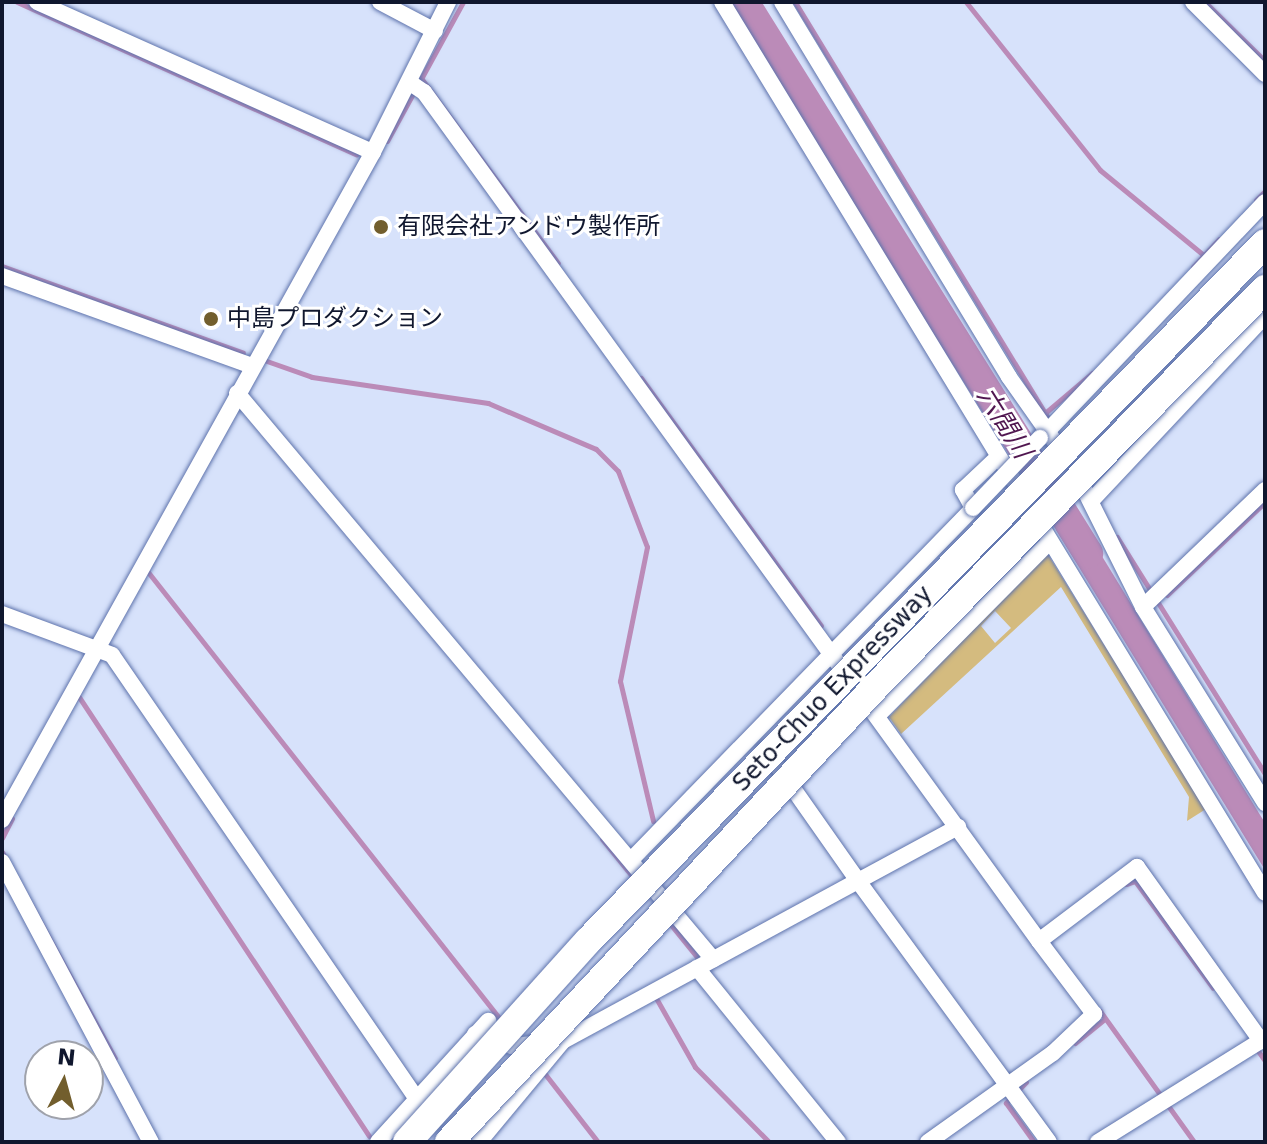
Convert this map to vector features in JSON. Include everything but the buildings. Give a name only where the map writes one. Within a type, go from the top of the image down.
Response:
[{"type":"highway","name":"Seto-Chuo Expressway","points":[[407,1142],[588,941],[1265,243]]},
{"type":"highway","name":"Seto-Chuo Expressway","points":[[448,1142],[823,741],[1265,289]]},
{"type":"street","points":[[37,2],[373,152]]},
{"type":"street","points":[[380,2],[435,31]]},
{"type":"street","points":[[2,820],[103,650],[242,396],[252,366],[414,85],[448,2]]},
{"type":"street","points":[[722,2],[997,458],[1265,893]]},
{"type":"street","points":[[782,2],[1044,434],[1092,500],[1097,526],[1150,600],[1265,803]]},
{"type":"street","points":[[1193,2],[1265,74]]},
{"type":"street","points":[[414,85],[1043,939],[1094,1014],[1011,1091],[928,1142]]},
{"type":"street","points":[[631,860],[1265,202]]},
{"type":"street","points":[[2,276],[252,366]]},
{"type":"street","points":[[1092,500],[1265,316]]},
{"type":"street","points":[[242,396],[631,860],[704,964],[838,1142]]},
{"type":"street","points":[[973,508],[963,490],[997,458]]},
{"type":"street","points":[[1150,600],[1265,490]]},
{"type":"street","points":[[878,715],[1049,542]]},
{"type":"street","points":[[2,614],[103,650],[448,1142]]},
{"type":"street","points":[[754,732],[858,881],[1049,1142]]},
{"type":"street","points":[[479,1142],[563,1041],[958,827]]},
{"type":"street","points":[[2,862],[151,1142]]},
{"type":"street","points":[[1043,939],[1137,867],[1259,1042],[1098,1142]]},
{"type":"street","points":[[378,1142],[488,1021]]},
{"type":"street","points":[[475,1034],[512,1046],[563,1041]]},
{"type":"shaded area","points":[[1075,512],[1265,823],[1265,870],[1056,530]]},
{"type":"shaded area","points":[[1047,553],[1206,809],[1187,821],[1189,797],[1061,587],[901,734],[889,717]],"holes":[[[995,611],[1011,628],[995,643],[981,626]]]},
{"type":"waterway","points":[[17,2],[356,154]]},
{"type":"waterway","points":[[387,141],[463,2]]},
{"type":"waterway","name":"六間川","points":[[744,2],[1088,553]]},
{"type":"waterway","points":[[795,2],[1047,416]]},
{"type":"waterway","points":[[966,2],[1100,170],[1206,257]]},
{"type":"waterway","points":[[1205,2],[1265,61]]},
{"type":"waterway","points":[[421,78],[558,263]]},
{"type":"waterway","points":[[1256,200],[1265,191]]},
{"type":"waterway","points":[[1193,267],[1219,239]]},
{"type":"waterway","points":[[2,266],[243,353]]},
{"type":"waterway","points":[[261,359],[312,377],[488,403],[596,449],[618,471],[647,547],[620,681],[653,821]]},
{"type":"waterway","points":[[1045,413],[1092,373]]},
{"type":"waterway","points":[[641,378],[821,626]]},
{"type":"waterway","points":[[1167,595],[1265,502]]},
{"type":"waterway","points":[[1117,537],[1265,774]]},
{"type":"waterway","points":[[148,572],[504,1024]]},
{"type":"waterway","points":[[79,697],[369,1136]]},
{"type":"waterway","points":[[2,838],[12,818]]},
{"type":"waterway","points":[[602,839],[636,881]]},
{"type":"waterway","points":[[2,852],[115,1058]]},
{"type":"waterway","points":[[1126,884],[1135,881],[1213,988]]},
{"type":"waterway","points":[[667,920],[701,962]]},
{"type":"waterway","points":[[656,998],[695,1067],[769,1142]]},
{"type":"waterway","points":[[1100,1011],[1194,1142]]},
{"type":"waterway","points":[[1075,1043],[1105,1019]]},
{"type":"waterway","points":[[1256,1048],[1265,1061]]},
{"type":"waterway","points":[[545,1074],[598,1142]]},
{"type":"waterway","points":[[1026,1082],[1006,1103],[1034,1142]]},
{"type":"place","name":"有限会社アンドウ製作所","points":[[381,227]]},
{"type":"place","name":"中島プロダクション","points":[[211,319]]}]
